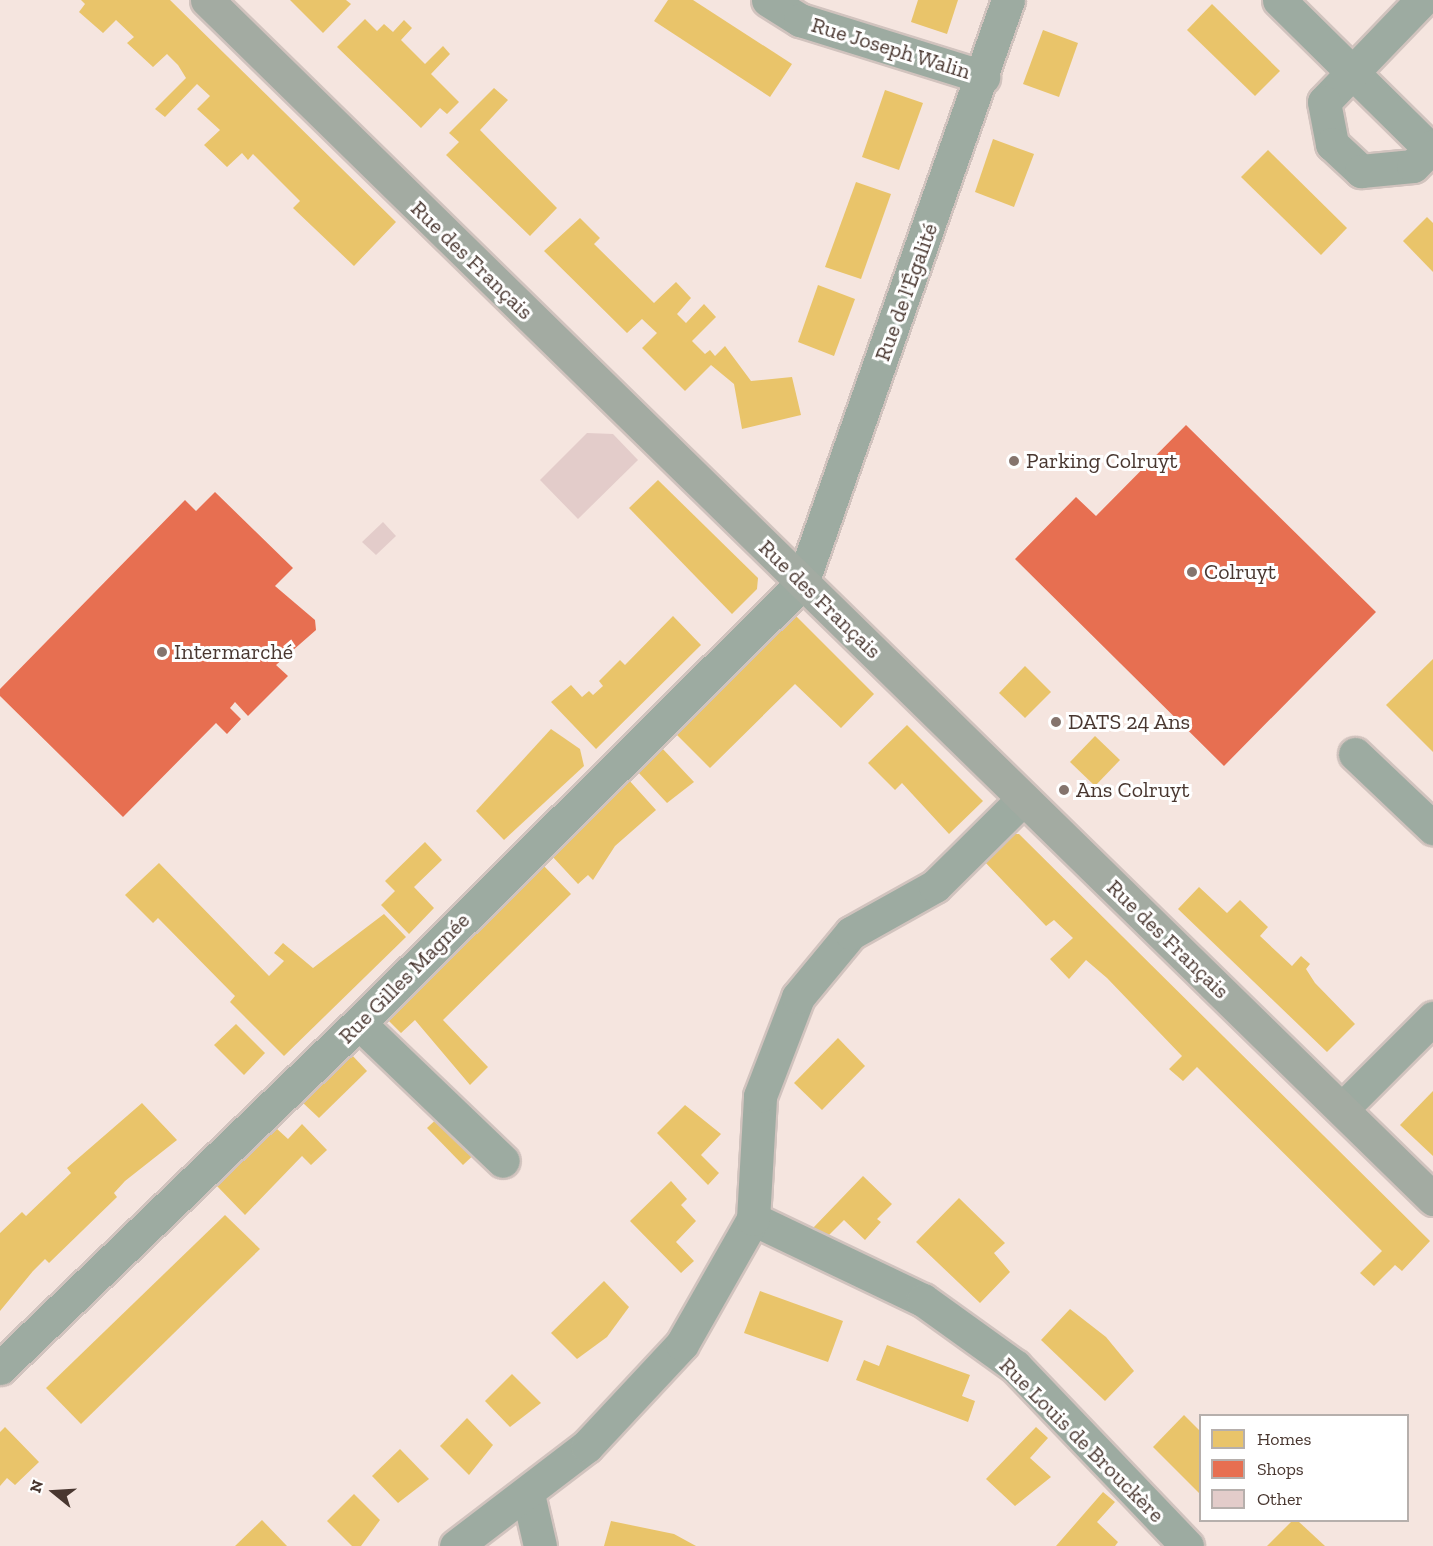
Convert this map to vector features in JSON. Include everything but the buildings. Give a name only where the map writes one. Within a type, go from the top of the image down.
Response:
[{"type":"main road","name":"Rue des Français","points":[[207,0],[1433,1199]]},
{"type":"street","name":"Rue Joseph Walin","points":[[768,0],[800,20],[983,77]]},
{"type":"street","name":"Rue de l'Égalité","points":[[802,583],[983,77],[1008,0]]},
{"type":"street","points":[[1279,0],[1352,68],[1432,149],[1413,166],[1361,171],[1332,144],[1324,102],[1352,68],[1422,0]]},
{"type":"street","name":"Rue Gilles Magnée","points":[[0,1368],[358,1023],[802,583]]},
{"type":"street","points":[[1355,754],[1433,828]]},
{"type":"street","points":[[456,1546],[528,1494],[587,1446],[682,1344],[753,1219],[760,1096],[798,997],[850,933],[935,886],[1023,799]]},
{"type":"street","points":[[1342,1109],[1433,1018]]},
{"type":"street","points":[[358,1023],[503,1161]]},
{"type":"street","name":"Rue Louis de Brouckère","points":[[753,1219],[923,1300],[1015,1366],[1187,1546]]},
{"type":"street","points":[[528,1494],[540,1546]]},
{"type":"place","name":"Parking Colruyt","points":[[1014,461]]},
{"type":"place","name":"Colruyt","points":[[1192,572]]},
{"type":"place","name":"Intermarché","points":[[162,652]]},
{"type":"place","name":"DATS 24 Ans","points":[[1056,722]]},
{"type":"place","name":"Ans Colruyt","points":[[1064,790]]}]
